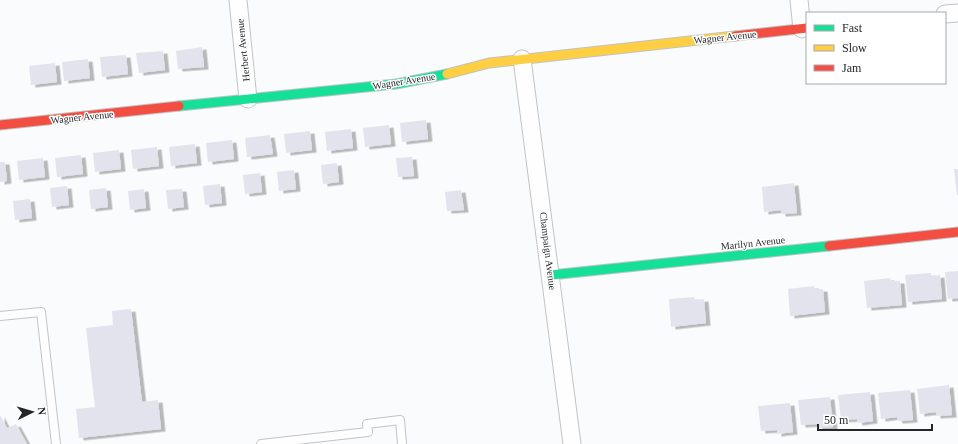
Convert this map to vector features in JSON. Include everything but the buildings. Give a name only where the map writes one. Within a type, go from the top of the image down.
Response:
[{"type":"street","name":"Herbert Avenue","points":[[238,0],[248,99]]},
{"type":"street","points":[[799,0],[805,29]]},
{"type":"street","points":[[946,14],[958,13]]},
{"type":"street","name":"Wagner Avenue","points":[[0,125],[416,81],[488,63],[805,29]]},
{"type":"street","name":"Champaign Avenue","points":[[522,59],[572,444]]},
{"type":"street","name":"Marilyn Avenue","points":[[551,275],[958,232]]},
{"type":"lane","points":[[0,316],[41,312],[56,444]]},
{"type":"lane","points":[[260,444],[368,432],[367,424],[400,420],[402,444]]},
{"type":"traffic: fast","points":[[179,106],[396,84],[447,74]]},
{"type":"traffic: fast","points":[[551,275],[829,246]]},
{"type":"traffic: slow","points":[[447,74],[489,63],[735,36]]},
{"type":"traffic: jam","points":[[735,36],[806,28]]},
{"type":"traffic: jam","points":[[0,125],[179,106]]},
{"type":"traffic: jam","points":[[829,246],[958,232]]}]
